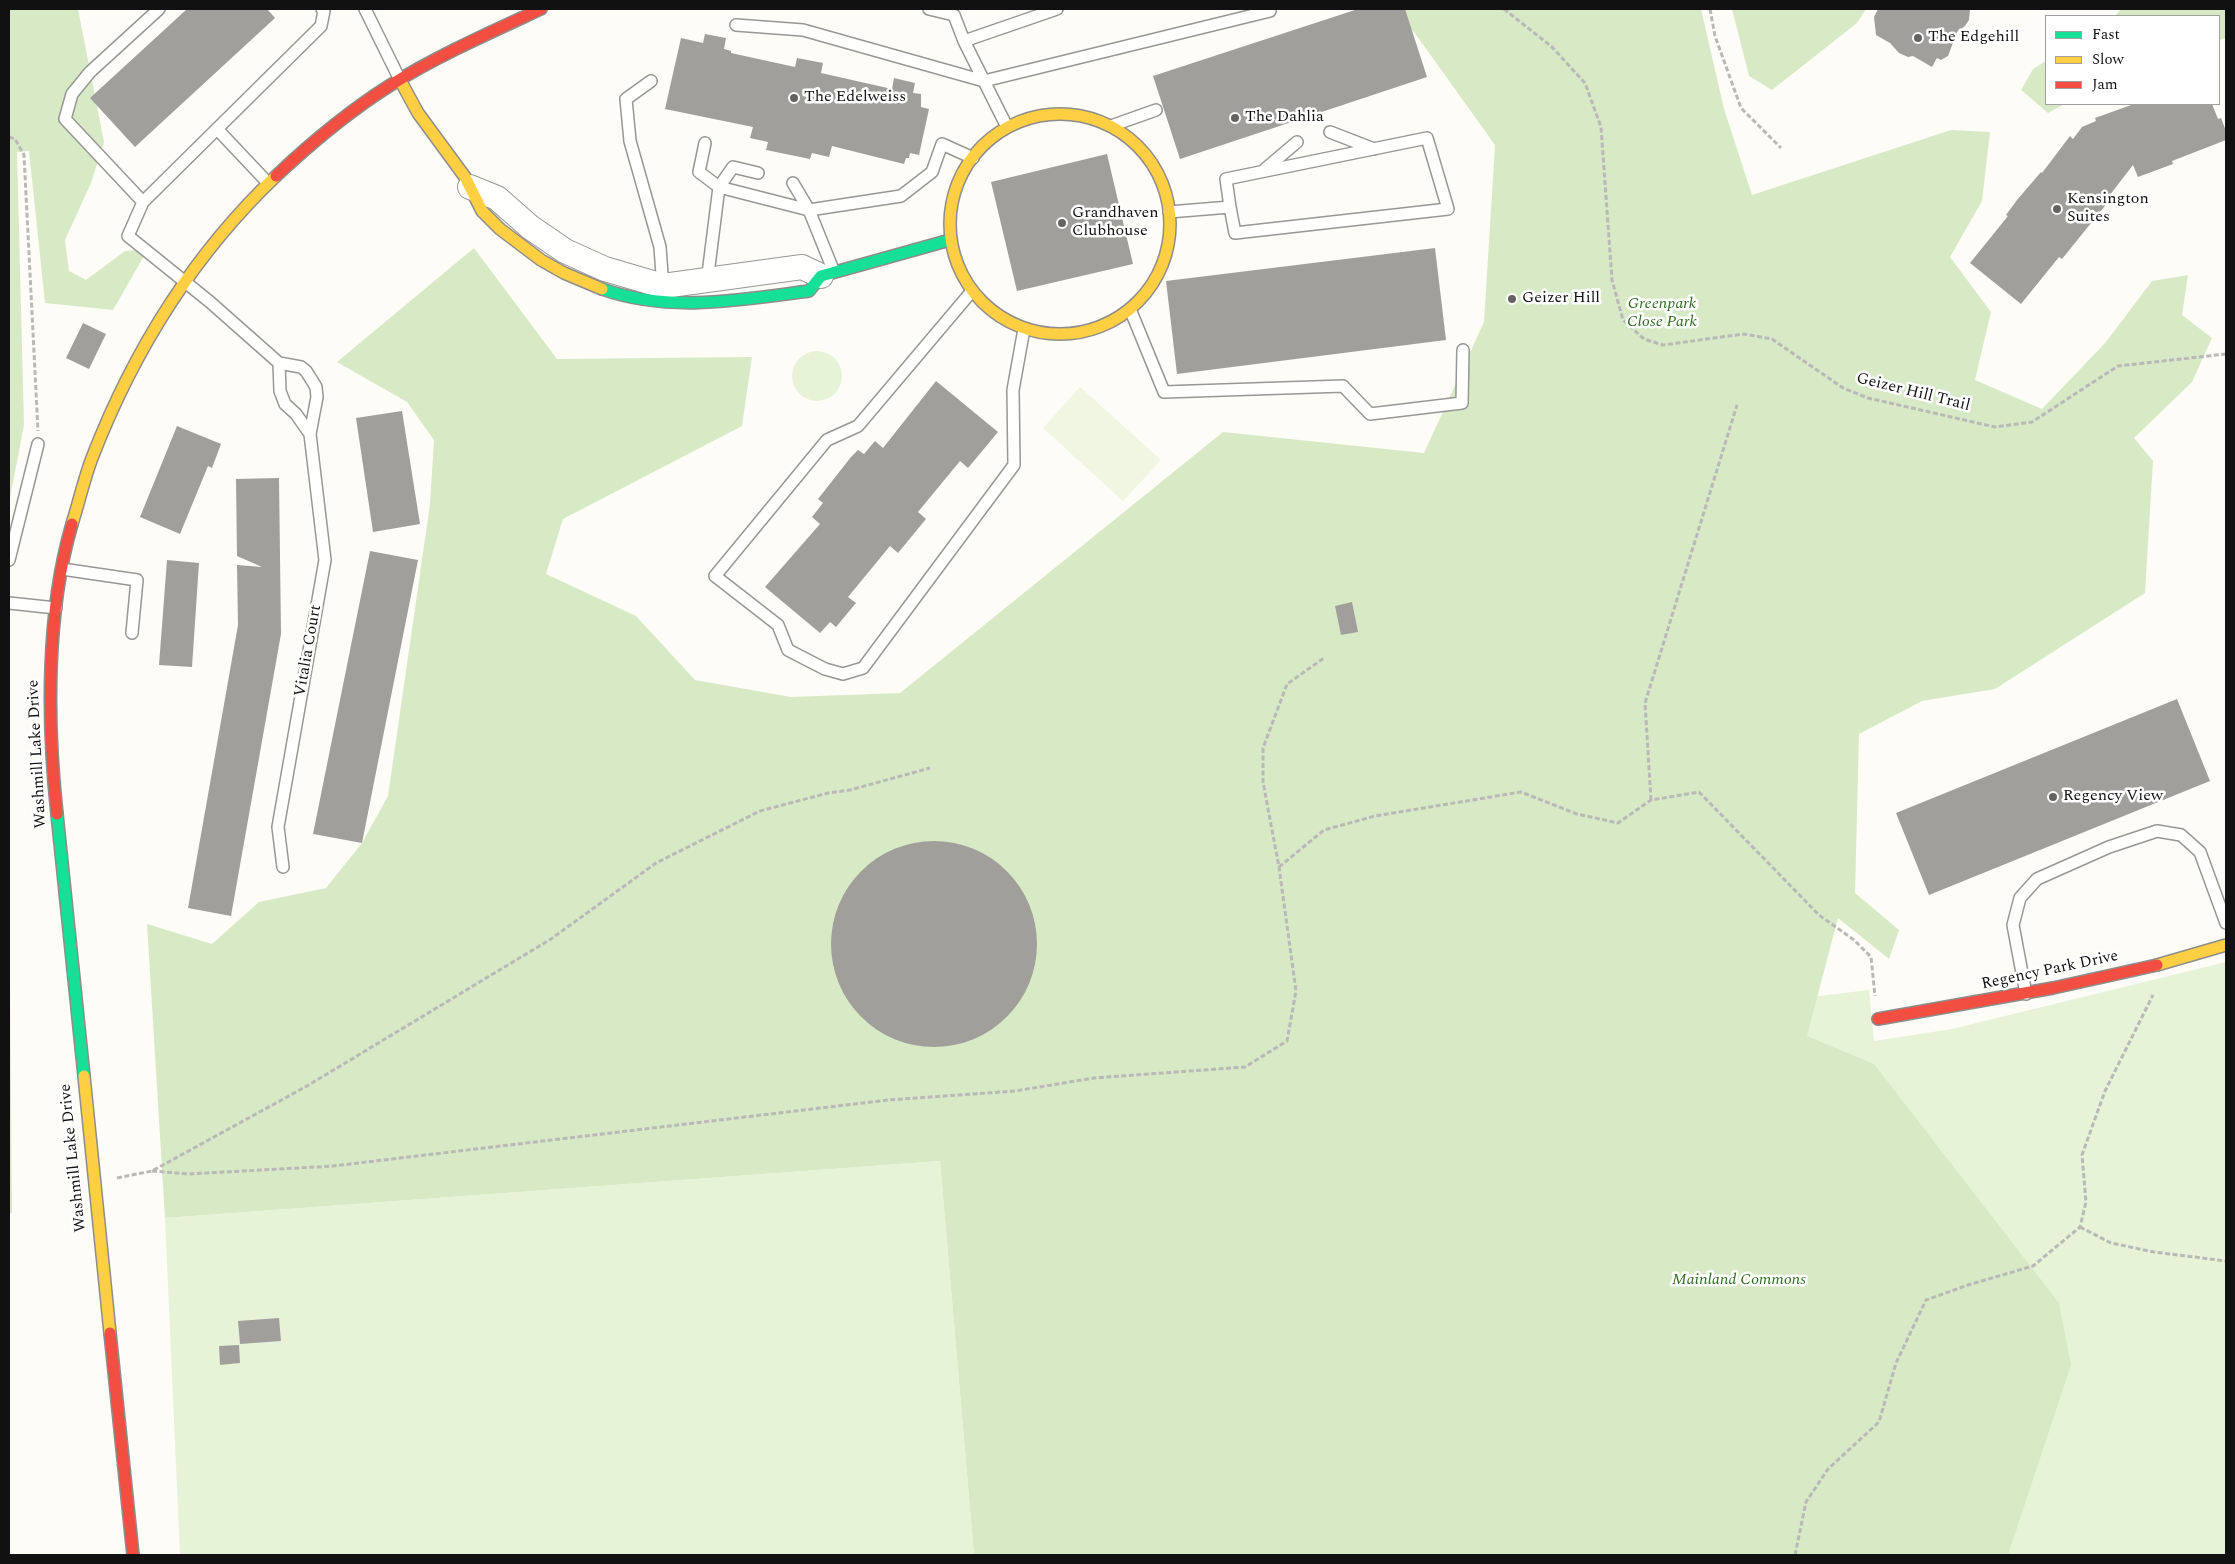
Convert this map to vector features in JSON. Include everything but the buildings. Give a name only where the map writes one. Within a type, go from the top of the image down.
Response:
[{"type":"street","name":"Washmill Lake Drive","points":[[132,1555],[55,800],[49,694],[56,608],[68,537],[82,485],[106,422],[135,358],[184,281],[225,229],[268,182],[319,137],[366,101],[400,80],[471,42],[541,9]]},
{"type":"street","points":[[400,80],[416,111],[470,187],[497,198],[530,227],[565,251],[664,294],[715,302],[809,291],[828,274],[950,240]]},
{"type":"street","points":[[1041,115],[1077,115],[1111,126],[1140,148],[1160,177],[1169,212],[1168,248],[1154,281],[1130,310],[1098,328],[1089,330],[1061,335],[1024,329],[991,312],[966,284],[950,240],[950,214],[959,179],[979,149],[1007,127],[1041,115]]},
{"type":"street","points":[[664,294],[707,282],[802,267],[828,274]]},
{"type":"street","name":"Regency Park Drive","points":[[1878,1019],[2026,994],[2170,962],[2226,945]]},
{"type":"lane","points":[[159,9],[90,72],[72,94],[65,118],[143,202],[218,130],[321,26],[324,11],[322,9]]},
{"type":"lane","points":[[365,9],[400,80]]},
{"type":"lane","points":[[929,9],[954,15],[964,41],[1007,127]]},
{"type":"lane","points":[[964,41],[1057,9]]},
{"type":"lane","points":[[736,25],[803,30],[984,81],[1270,11],[1269,9]]},
{"type":"lane","points":[[651,81],[626,99],[630,141],[660,247],[664,294]]},
{"type":"lane","points":[[1111,126],[1156,110]]},
{"type":"lane","points":[[218,130],[268,182]]},
{"type":"lane","points":[[1330,132],[1374,149]]},
{"type":"lane","points":[[1427,138],[1448,209],[1235,232],[1226,179],[1374,149],[1427,138]]},
{"type":"lane","points":[[1263,172],[1296,142]]},
{"type":"lane","points":[[705,143],[699,172],[719,187],[809,210],[901,196],[932,172],[942,144],[973,158]]},
{"type":"lane","points":[[707,282],[719,187],[733,167],[758,173]]},
{"type":"lane","points":[[794,183],[809,210],[828,274]]},
{"type":"lane","name":"Vitalia Court","points":[[143,202],[128,236],[184,281],[279,363],[301,367],[315,382],[317,397],[310,434],[325,560],[278,827],[284,867]]},
{"type":"lane","points":[[1169,212],[1230,207]]},
{"type":"lane","points":[[972,291],[858,426],[827,440],[715,576],[778,626],[788,650],[825,669],[844,674],[863,668],[1014,465],[1013,390],[1024,329]]},
{"type":"lane","points":[[1130,310],[1164,392],[1343,386],[1370,414],[1462,403],[1462,350]]},
{"type":"lane","name":"Vitalia Court","points":[[279,363],[280,391],[285,404],[296,414],[310,434]]},
{"type":"lane","points":[[9,560],[38,444]]},
{"type":"lane","points":[[62,569],[137,580],[132,633]]},
{"type":"lane","points":[[9,603],[56,608]]},
{"type":"lane","points":[[2026,994],[2013,925],[2020,898],[2037,879],[2109,847],[2158,831],[2181,835],[2200,852],[2226,923]]},
{"type":"path","name":"Geizer Hill Trail","points":[[1504,9],[1552,47],[1585,83],[1601,127],[1612,280],[1623,320],[1644,339],[1663,345],[1744,334],[1772,339],[1843,388],[1868,398],[1995,427],[2032,422],[2118,366],[2226,354]]},
{"type":"path","points":[[1710,9],[1715,36],[1741,108],[1781,148]]},
{"type":"path","points":[[9,137],[15,139],[24,155],[38,444]]},
{"type":"path","points":[[1652,800],[1645,703],[1737,405]]},
{"type":"path","points":[[152,1171],[189,1174],[333,1166],[888,1100],[1015,1091],[1094,1078],[1245,1067],[1287,1041],[1296,991],[1279,867],[1263,782],[1263,748],[1287,684],[1324,658]]},
{"type":"path","points":[[93,1184],[152,1171],[306,1086],[551,939],[656,863],[760,812],[930,768]]},
{"type":"path","points":[[1279,867],[1324,830],[1375,816],[1521,792],[1578,814],[1618,822],[1652,800],[1699,792],[1819,915],[1854,940],[1871,957],[1878,1019]]},
{"type":"path","points":[[1794,1555],[1806,1503],[1828,1469],[1879,1422],[1896,1363],[1926,1300],[1968,1285],[2033,1266],[2080,1227],[2086,1202],[2082,1155],[2105,1090],[2153,995]]},
{"type":"path","points":[[2080,1227],[2120,1245],[2154,1252],[2226,1261]]},
{"type":"green space","points":[[9,9],[78,9],[104,142],[91,183],[65,240],[69,271],[86,280],[125,251],[148,249],[113,310],[45,303],[29,151],[17,152],[24,425],[9,503]]},
{"type":"green space","name":"Greenpark Close Park","points":[[1390,9],[1701,9],[1724,109],[1752,195],[1951,130],[1990,132],[1982,201],[1950,257],[1991,312],[1975,380],[2042,409],[2106,342],[2152,281],[2188,275],[2182,315],[2212,338],[2192,382],[2134,438],[2153,461],[2145,593],[1995,689],[1922,701],[1859,734],[1855,893],[1899,930],[1889,959],[1838,918],[1807,1036],[1874,1064],[2059,1303],[2071,1365],[2008,1555],[974,1555],[940,1161],[165,1218],[147,924],[212,944],[259,902],[326,888],[362,843],[388,796],[430,504],[434,440],[407,402],[337,362],[474,248],[557,359],[752,357],[742,426],[563,519],[546,574],[636,616],[695,680],[791,697],[900,693],[1223,432],[1424,453],[1484,322],[1495,145],[1414,32]]},
{"type":"green space","points":[[1732,9],[1866,9],[1857,23],[1772,90],[1749,76]]},
{"type":"green space","points":[[2121,9],[2226,9],[2226,38],[2220,40],[2220,15],[2116,15]]},
{"type":"green space","points":[[2045,62],[2045,105],[2062,105],[2048,113],[2021,90],[2033,69]]},
{"type":"green space","points":[[812,351],[822,351],[835,358],[842,371],[842,381],[835,394],[822,401],[812,401],[803,397],[796,390],[792,381],[792,371],[796,362],[803,355]]},
{"type":"green space","points":[[1080,387],[1161,460],[1123,501],[1043,428]]},
{"type":"green space","points":[[9,863],[12,1213],[9,1214]]},
{"type":"green space","name":"Mainland Commons","points":[[2226,962],[2226,1555],[1331,1555],[1303,1057],[1869,990],[1874,1041],[1952,1029]]},
{"type":"green space","points":[[940,1161],[974,1555],[180,1555],[165,1218]]},
{"type":"traffic: fast","points":[[602,289],[653,301],[679,303],[731,301],[809,291],[821,276],[950,240]]},
{"type":"traffic: fast","points":[[57,814],[84,1076]]},
{"type":"traffic: slow","points":[[400,80],[418,113],[465,177],[482,211],[500,229],[541,260],[564,273],[602,289]]},
{"type":"traffic: slow","points":[[1060,114],[1092,119],[1112,127],[1129,139],[1145,155],[1157,172],[1165,192],[1170,224],[1165,256],[1157,276],[1145,293],[1129,309],[1112,321],[1092,329],[1060,334],[1028,329],[1008,321],[991,309],[975,293],[963,276],[955,256],[950,224],[955,192],[963,172],[975,155],[991,139],[1008,127],[1028,119],[1060,114]]},
{"type":"traffic: slow","points":[[72,524],[92,458],[126,380],[146,343],[168,307],[218,238],[276,176]]},
{"type":"traffic: slow","points":[[2157,965],[2226,945]]},
{"type":"traffic: slow","points":[[84,1076],[110,1333]]},
{"type":"traffic: jam","points":[[276,176],[330,128],[389,86],[444,55],[541,9]]},
{"type":"traffic: jam","points":[[57,814],[51,742],[51,668],[57,594],[63,558],[72,524]]},
{"type":"traffic: jam","points":[[1878,1019],[2053,988],[2157,965]]},
{"type":"traffic: jam","points":[[110,1333],[133,1555]]},
{"type":"place","name":"The Edgehill","points":[[1918,38]]},
{"type":"place","name":"The Edelweiss","points":[[794,98]]},
{"type":"place","name":"The Dahlia","points":[[1235,118]]},
{"type":"place","name":"Kensington Suites","points":[[2057,209]]},
{"type":"place","name":"Grandhaven Clubhouse","points":[[1062,223]]},
{"type":"place","name":"Geizer Hill","points":[[1512,299]]},
{"type":"place","name":"Regency View","points":[[2053,797]]}]
